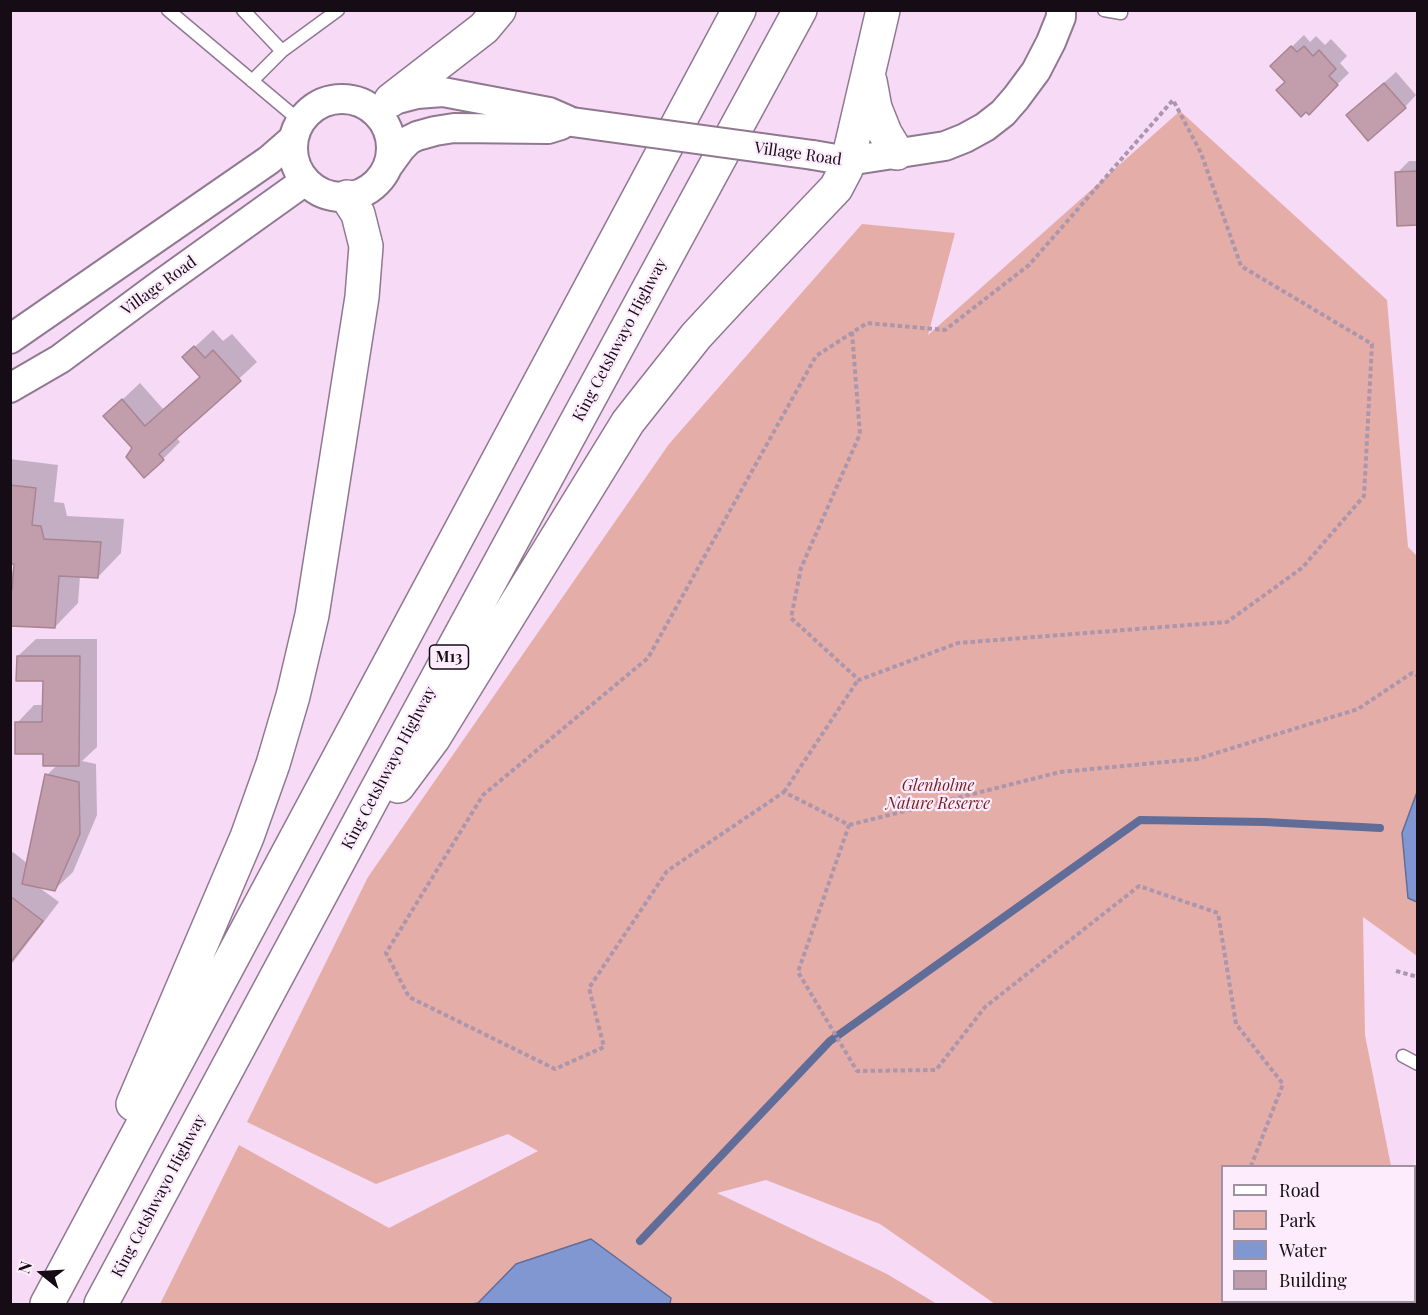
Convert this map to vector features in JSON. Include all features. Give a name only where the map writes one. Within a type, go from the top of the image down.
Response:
[{"type":"highway","points":[[382,105],[484,28],[499,10]]},
{"type":"highway","points":[[47,1305],[739,10]]},
{"type":"highway","name":"King Cetshwayo Highway","points":[[101,1305],[800,10]]},
{"type":"highway","points":[[327,884],[433,739],[628,422],[689,345],[726,303],[836,188],[848,162],[883,10]]},
{"type":"highway","points":[[869,73],[875,108],[885,133],[897,153]]},
{"type":"highway","points":[[47,1305],[247,837],[273,764],[293,696],[312,615],[364,285],[366,259],[363,229],[348,197]]},
{"type":"street","name":"Village Road","points":[[382,105],[417,94],[443,92],[549,112],[572,122],[813,155],[848,162],[945,146],[985,127],[1003,113],[1036,71],[1064,14]]},
{"type":"street","points":[[10,339],[269,160],[297,130],[308,111],[318,104],[331,99],[345,98],[382,105],[382,118],[388,129],[391,154],[388,166],[378,181],[364,192],[348,197],[332,196],[318,191],[305,181],[295,162],[297,130]]},
{"type":"street","name":"Village Road","points":[[388,166],[409,140],[435,131],[454,128],[548,129],[572,122]]},
{"type":"street","name":"Village Road","points":[[10,388],[60,358],[305,181]]},
{"type":"lane","points":[[168,10],[252,81],[297,130]]},
{"type":"lane","points":[[243,10],[282,51]]},
{"type":"lane","points":[[252,81],[282,51],[339,10]]},
{"type":"lane","points":[[1104,10],[1121,13],[1120,10]]},
{"type":"lane","points":[[1403,1056],[1418,1064]]},
{"type":"path","points":[[1173,100],[1201,153],[1241,266],[1372,344],[1364,496],[1302,568],[1227,622],[958,643],[859,680],[784,792],[667,871],[589,988],[604,1047],[555,1069],[410,997],[386,952],[483,795],[648,658],[816,356],[852,332],[867,323],[945,330],[1029,265],[1173,100]]},
{"type":"path","points":[[852,332],[860,434],[801,568],[791,618],[859,680]]},
{"type":"path","points":[[784,792],[849,825],[1060,772],[1197,759],[1358,709],[1412,673],[1418,676]]},
{"type":"path","points":[[849,825],[798,972],[857,1071],[936,1070],[985,1007],[1139,886],[1218,913],[1236,1024],[1283,1084],[1252,1165]]},
{"type":"path","points":[[1396,971],[1418,977]]},
{"type":"green space","name":"Glenholme Nature Reserve","points":[[1180,111],[1387,300],[1408,547],[1418,557],[1417,956],[1363,917],[1365,1035],[1391,1165],[1221,1165],[1221,1303],[1416,1303],[1416,1296],[1417,1304],[995,1304],[880,1224],[766,1180],[717,1193],[887,1274],[937,1304],[160,1304],[239,1145],[389,1228],[538,1151],[508,1134],[376,1184],[247,1122],[368,877],[669,444],[862,224],[955,233],[928,335]]},
{"type":"water","points":[[1417,792],[1417,902],[1408,898],[1402,833]]},
{"type":"water","points":[[591,1239],[671,1298],[670,1304],[472,1304],[478,1303],[516,1264]]},
{"type":"building","points":[[1291,46],[1297,52],[1304,46],[1313,56],[1319,50],[1336,69],[1329,76],[1338,85],[1309,115],[1306,112],[1301,117],[1276,90],[1285,82],[1270,66]]},
{"type":"building","points":[[1384,83],[1406,108],[1368,141],[1346,115]]},
{"type":"building","points":[[1418,171],[1418,225],[1397,226],[1395,172]]},
{"type":"building","points":[[194,346],[205,358],[213,350],[241,381],[159,454],[164,460],[144,478],[126,457],[132,448],[103,416],[122,399],[145,426],[200,377],[182,357]]},
{"type":"building","points":[[10,485],[36,488],[32,525],[41,526],[44,539],[101,542],[98,578],[59,576],[55,628],[10,626],[10,590],[12,590],[14,564],[10,564]]},
{"type":"building","points":[[17,656],[80,656],[79,766],[43,766],[43,754],[15,754],[15,722],[42,722],[43,681],[16,681]]},
{"type":"building","points":[[45,774],[79,782],[80,834],[55,891],[22,884]]},
{"type":"building","points":[[10,896],[43,921],[10,963]]},
{"type":"waterway","points":[[640,1241],[830,1041],[1140,820],[1265,822],[1380,828]]}]
